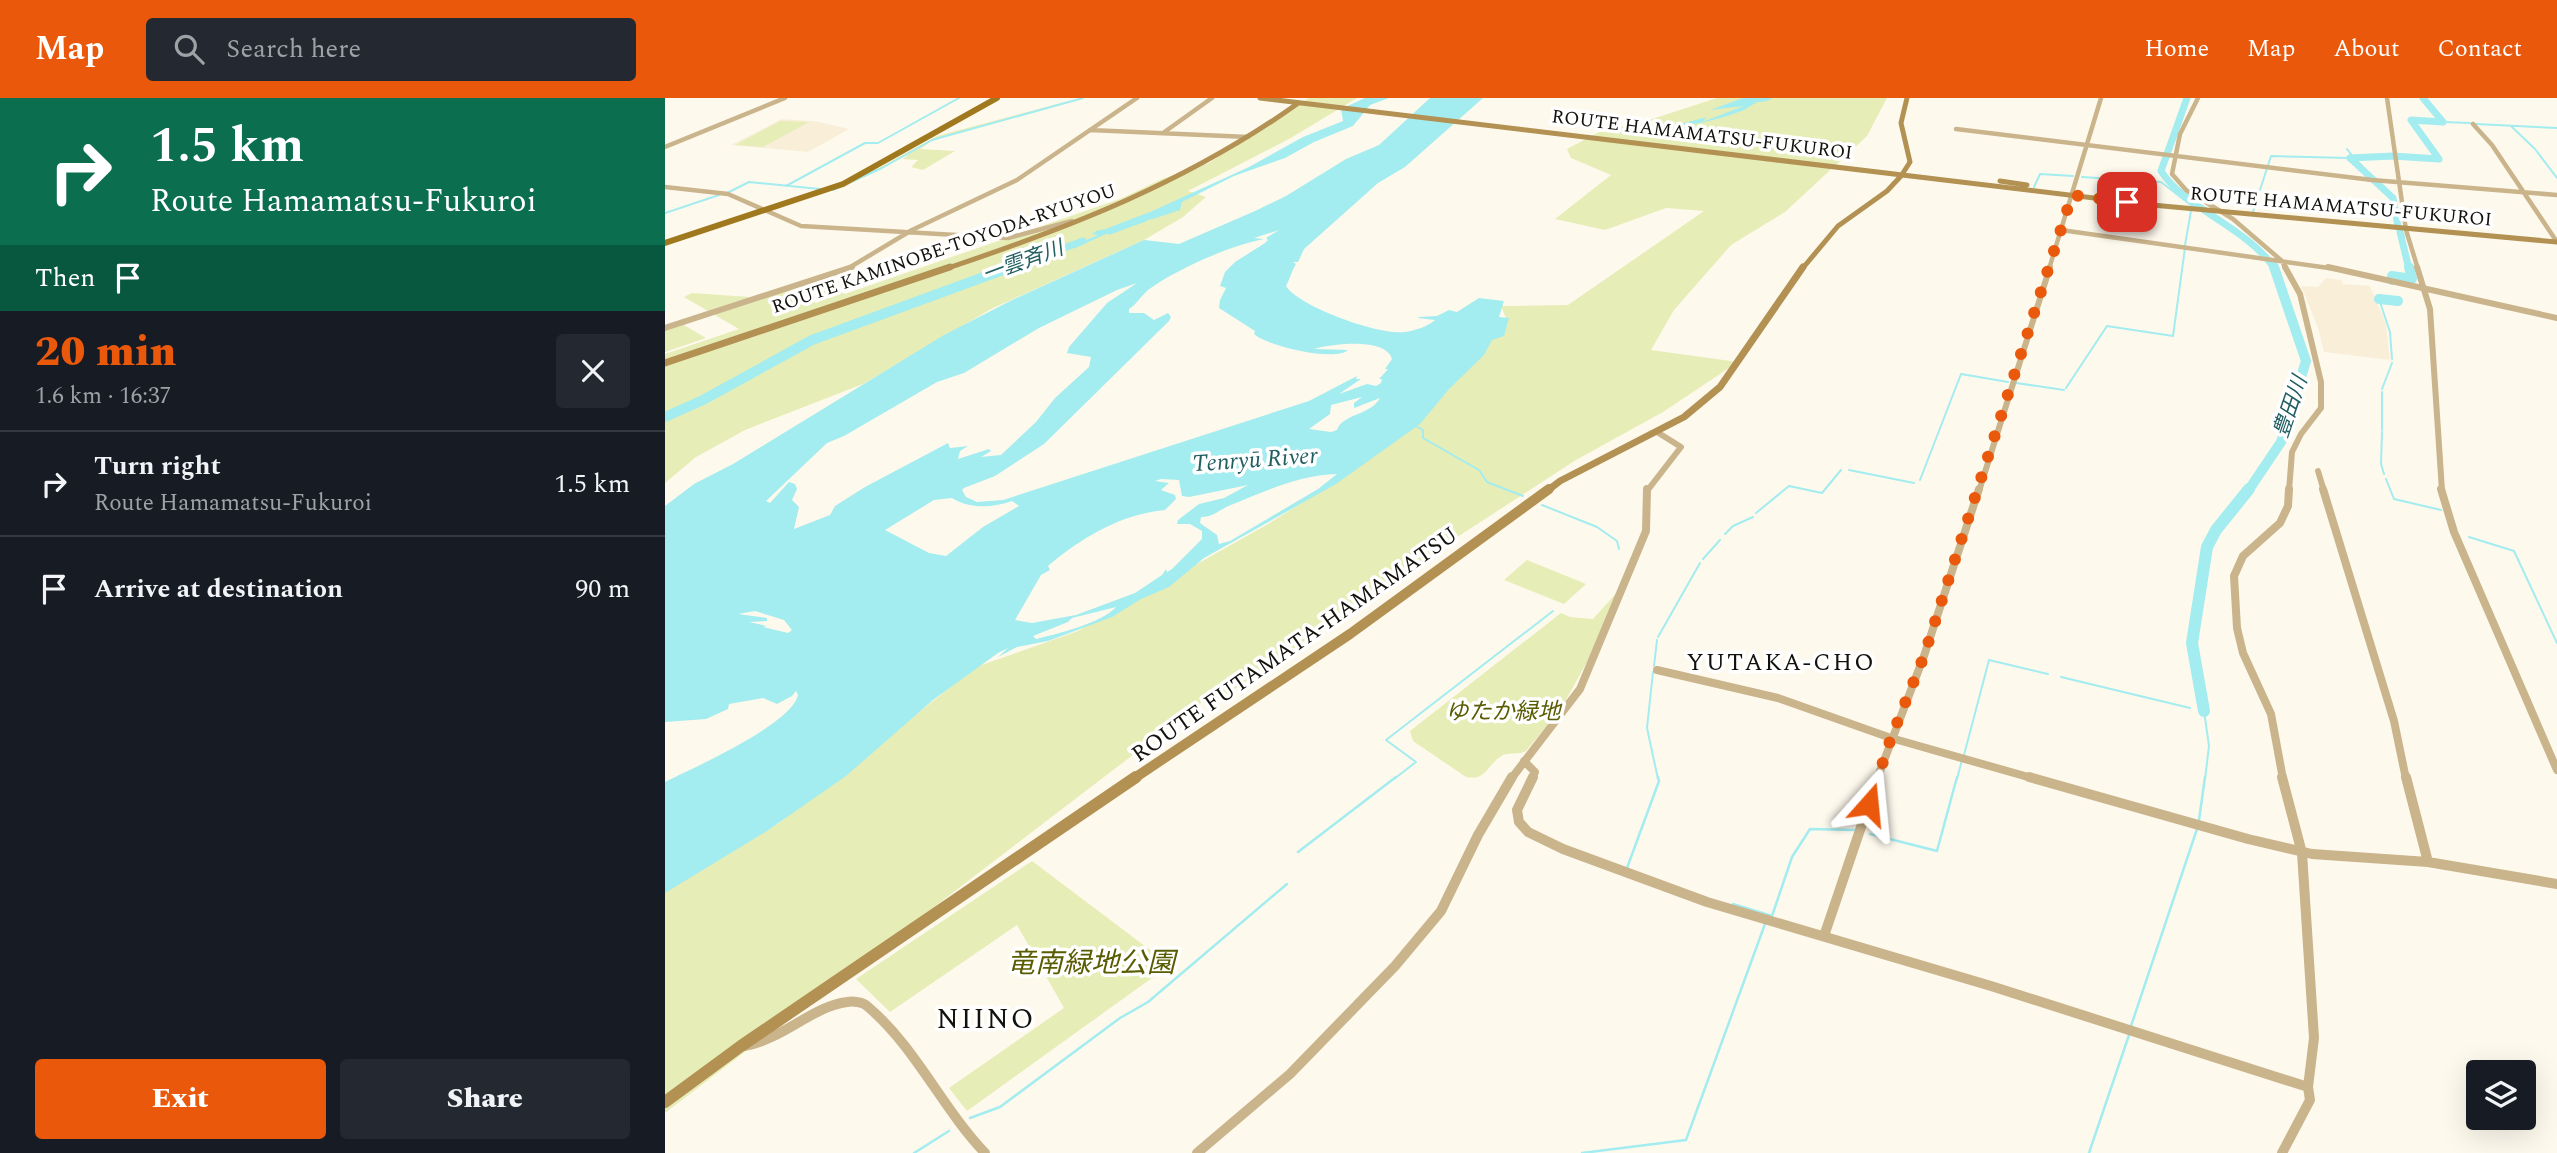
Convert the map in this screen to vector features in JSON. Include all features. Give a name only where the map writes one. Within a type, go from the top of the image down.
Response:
[{"type":"main road","points":[[665,243],[768,211],[854,179],[997,98]]},
{"type":"main road","name":"ROUTE HAMAMATSU-FUKUROI","points":[[1260,98],[2203,210],[2557,242]]},
{"type":"main road","points":[[1902,175],[1910,162],[1901,123],[1907,98]]},
{"type":"main road","name":"ROUTE KAMINOBE-TOYODA-RYUYOU","points":[[665,363],[974,259],[1088,217],[1181,177],[1301,101]]},
{"type":"main road","points":[[1902,175],[2000,181],[2025,186],[2027,190],[2024,194],[2017,195],[1902,175]]},
{"type":"main road","name":"ROUTE FUTAMATA-HAMAMATSU","points":[[665,1102],[741,1046],[1022,852],[1350,634],[1560,481],[1684,417],[1720,387],[1829,236],[1854,212],[1902,175]]},
{"type":"street","points":[[665,147],[785,98]]},
{"type":"street","points":[[665,328],[851,268],[908,232],[1017,180],[1137,98]]},
{"type":"street","points":[[1163,134],[1212,98]]},
{"type":"street","points":[[1824,936],[1891,738],[1924,656],[2026,345],[2101,98]]},
{"type":"street","points":[[2198,98],[2186,119],[2171,157],[2171,171],[2175,181],[2263,243],[2278,260],[2299,294],[2316,358],[2322,400],[2321,408],[2301,433],[2292,452],[2286,512],[2280,523],[2253,546],[2237,565],[2234,584],[2237,628],[2243,653],[2271,713],[2281,772],[2302,853],[2314,1038],[2309,1100],[2282,1153]]},
{"type":"street","points":[[2387,98],[2406,230],[2430,309],[2439,482],[2454,531],[2557,770]]},
{"type":"street","points":[[2473,124],[2492,145],[2557,242]]},
{"type":"street","points":[[1956,129],[2379,181],[2557,195]]},
{"type":"street","points":[[1090,130],[1248,137]]},
{"type":"street","points":[[665,187],[722,192],[801,226],[1016,237],[1088,217]]},
{"type":"street","points":[[2061,230],[2327,267],[2557,318]]},
{"type":"street","points":[[1197,1153],[1290,1074],[1422,934],[1450,897],[1478,835],[1524,761],[1580,689],[1635,563],[1646,531],[1647,488],[1681,447],[1657,432]]},
{"type":"street","points":[[2318,471],[2394,721],[2428,862]]},
{"type":"street","points":[[1657,670],[1778,698],[1891,738],[2302,853],[2428,862],[2557,884]]},
{"type":"street","points":[[1524,761],[1535,772],[1517,810],[1519,822],[1528,832],[1563,849],[1707,902],[2137,1032],[2308,1087]]},
{"type":"street","points":[[741,1046],[762,1043],[834,1005],[849,1001],[865,1004],[899,1041],[965,1132],[985,1153]]},
{"type":"shaded area","points":[[782,119],[814,121],[849,129],[808,152],[731,145]]},
{"type":"shaded area","points":[[2326,278],[2341,280],[2343,284],[2370,286],[2386,324],[2390,360],[2324,352],[2318,328],[2301,286],[2318,287]]},
{"type":"green space","points":[[1309,98],[1357,98],[1289,139],[1188,191],[1206,197],[1183,217],[1144,240],[991,309],[863,384],[745,430],[696,457],[665,483],[665,354],[739,329],[713,314],[788,289],[816,303],[825,299],[799,286],[816,280],[845,294],[1120,199],[1162,179],[1209,163]]},
{"type":"green space","points":[[1717,98],[1887,98],[1867,136],[1785,212],[1731,245],[1674,310],[1651,350],[1738,362],[1663,412],[1576,460],[1431,554],[1213,704],[1202,702],[665,1113],[665,885],[778,824],[976,667],[1078,631],[1268,524],[1362,465],[1508,323],[1501,306],[1568,305],[1704,211],[1666,208],[1605,230],[1555,219],[1611,175],[1571,158],[1567,149],[1601,131],[1643,122]]},
{"type":"green space","points":[[1065,102],[933,140],[920,149],[955,151],[923,170],[911,167],[918,160],[903,159],[909,154],[837,191],[937,136]]},
{"type":"green space","points":[[780,121],[809,122],[763,147],[735,145]]},
{"type":"green space","points":[[692,293],[750,297],[708,311],[684,297]]},
{"type":"green space","points":[[682,324],[706,338],[665,352],[665,330]]},
{"type":"green space","points":[[1527,560],[1586,584],[1564,604],[1504,580]]},
{"type":"green space","name":"ゆたか緑地","points":[[1619,590],[1588,660],[1562,707],[1526,751],[1503,755],[1483,774],[1473,778],[1466,777],[1413,741],[1410,731],[1561,613],[1570,617],[1593,619]]},
{"type":"green space","name":"竜南緑地公園","points":[[1032,861],[1170,965],[967,1111],[949,1088],[1064,1008],[1017,925],[890,1012],[856,979]]},
{"type":"water","points":[[1365,98],[1389,98],[1370,105],[1353,126],[1314,142],[1285,158],[1234,176],[1182,202],[1180,210],[1150,220],[1153,217],[1144,219],[1145,222],[1106,234],[1075,248],[1065,249],[1098,235],[1092,234],[1096,231],[1135,223],[1137,218],[1249,167],[1303,137],[1343,121],[1341,109]]},
{"type":"water","name":"Tenryū River","points":[[1430,98],[1483,98],[1405,167],[1378,183],[1304,249],[1298,262],[1293,262],[1296,264],[1286,286],[1307,303],[1323,311],[1360,325],[1394,332],[1421,328],[1435,320],[1419,317],[1437,316],[1449,310],[1457,312],[1479,298],[1504,301],[1499,317],[1509,318],[1504,336],[1492,340],[1484,355],[1449,389],[1420,424],[1336,484],[1204,558],[1169,587],[1141,599],[1112,617],[1048,641],[1017,647],[998,657],[1008,648],[998,653],[933,700],[846,776],[767,831],[665,893],[665,782],[761,732],[792,706],[798,695],[796,691],[777,704],[763,698],[729,704],[728,709],[706,719],[665,722],[665,506],[694,484],[733,464],[944,335],[1012,300],[1144,240],[1179,244],[1286,196],[1346,159],[1379,145]],"holes":[[[1279,230],[1225,272],[1220,286],[1226,288],[1219,308],[1255,331],[1254,334],[1261,339],[1286,348],[1330,354],[1348,350],[1314,349],[1345,344],[1380,347],[1388,352],[1392,359],[1379,379],[1382,379],[1381,383],[1376,386],[1367,384],[1339,394],[1361,379],[1356,379],[1357,376],[1309,401],[1003,500],[977,502],[966,497],[962,490],[964,488],[995,476],[1044,444],[1169,321],[1171,317],[1168,313],[1154,320],[1144,313],[1129,313],[1129,309],[1148,290],[1204,259],[1264,239],[1254,238]],[[1137,283],[1107,303],[1069,347],[1067,353],[1091,357],[1089,367],[1055,398],[1036,422],[1001,455],[981,457],[991,451],[989,449],[958,459],[960,451],[968,446],[950,448],[948,443],[865,487],[835,506],[830,515],[794,529],[799,507],[792,500],[797,489],[795,484],[789,482],[770,503],[766,501],[827,443],[844,436],[937,382],[964,373],[1039,328]],[[1362,397],[1354,403],[1354,408],[1380,398],[1370,408],[1345,421],[1337,430],[1331,432],[1309,429],[1330,414],[1331,405]],[[1337,474],[1318,489],[1230,541],[1219,544],[1217,535],[1200,523],[1201,517],[1296,481]],[[1179,480],[1182,496],[1189,497],[1248,485],[1224,498],[1199,504],[1178,520],[1177,524],[1190,524],[1202,531],[1202,539],[1172,569],[1167,572],[1166,569],[1162,575],[1135,593],[1076,615],[1032,623],[1015,620],[1041,575],[1050,570],[1048,566],[1102,529],[1149,512],[1165,510],[1176,499],[1175,495],[1161,490],[1169,483],[1155,481]],[[952,498],[981,506],[1012,501],[1019,506],[983,527],[946,556],[929,553],[885,530],[934,500]],[[1116,607],[1101,618],[1079,627],[1036,639],[1033,636],[1072,618]],[[755,611],[784,620],[792,630],[788,633],[749,622],[767,621],[767,618],[738,614]]]},
{"type":"water","points":[[1743,98],[1772,98],[1715,120],[1665,128],[1707,117],[1702,122],[1744,106],[1710,110]]},
{"type":"waterway","points":[[787,186],[865,143],[878,143],[959,98]]},
{"type":"waterway","points":[[833,190],[882,168],[932,140],[1083,98]]},
{"type":"waterway","name":"豊田川","points":[[2187,98],[2161,171],[2185,196],[2249,241],[2274,268]]},
{"type":"waterway","points":[[2398,227],[2393,198],[2350,158],[2393,156],[2439,159],[2411,120],[2443,122],[2423,98]]},
{"type":"waterway","points":[[2443,122],[2470,123]]},
{"type":"waterway","points":[[2476,124],[2557,128]]},
{"type":"waterway","points":[[2511,126],[2535,149],[2557,178]]},
{"type":"waterway","points":[[2347,149],[2354,158]]},
{"type":"waterway","points":[[2260,190],[2271,156],[2350,158]]},
{"type":"waterway","points":[[2358,162],[2362,166]]},
{"type":"waterway","points":[[2034,187],[2040,174],[2073,176]]},
{"type":"waterway","points":[[2082,177],[2161,182],[2192,206]]},
{"type":"waterway","points":[[727,193],[749,182],[787,186]]},
{"type":"waterway","points":[[787,186],[820,189]]},
{"type":"waterway","points":[[2253,212],[2259,192]]},
{"type":"waterway","points":[[665,213],[719,195]]},
{"type":"waterway","points":[[2185,245],[2191,211]]},
{"type":"waterway","name":"一雲斉川","points":[[1110,231],[1149,216]]},
{"type":"waterway","points":[[2400,232],[2409,269]]},
{"type":"waterway","points":[[2403,233],[2404,237]]},
{"type":"waterway","name":"一雲斉川","points":[[1006,269],[1083,241]]},
{"type":"waterway","points":[[2066,388],[2107,326],[2173,336],[2185,248]]},
{"type":"waterway","name":"一雲斉川","points":[[665,417],[703,400],[812,340],[1011,267]]},
{"type":"waterway","points":[[2392,280],[2392,276],[2412,279],[2409,267]]},
{"type":"waterway","name":"豊田川","points":[[2248,491],[2281,442],[2306,361],[2274,268]]},
{"type":"waterway","points":[[2379,299],[2390,332],[2392,359]]},
{"type":"waterway","points":[[2379,299],[2398,301]]},
{"type":"waterway","points":[[2382,389],[2392,363]]},
{"type":"waterway","points":[[1920,480],[1961,374],[2008,382]]},
{"type":"waterway","points":[[2016,383],[2064,390]]},
{"type":"waterway","points":[[2382,392],[2382,430]]},
{"type":"waterway","points":[[1414,425],[1423,430],[1423,438],[1479,470],[1487,482],[1523,496]]},
{"type":"waterway","points":[[2382,432],[2381,464],[2384,474]]},
{"type":"waterway","points":[[1756,513],[1789,486],[1822,493],[1841,470]]},
{"type":"waterway","points":[[1849,470],[1914,483]]},
{"type":"waterway","points":[[2386,479],[2394,499],[2441,510]]},
{"type":"waterway","name":"豊田川","points":[[2204,711],[2192,643],[2207,547],[2216,530],[2249,489]]},
{"type":"waterway","points":[[1542,505],[1597,527],[1617,541],[1619,549]]},
{"type":"waterway","points":[[1725,534],[1733,526],[1753,517]]},
{"type":"waterway","points":[[2469,537],[2514,551],[2557,643]]},
{"type":"waterway","points":[[1703,559],[1720,540]]},
{"type":"waterway","points":[[1658,637],[1700,563]]},
{"type":"waterway","points":[[1394,779],[1416,762],[1386,740],[1553,611]]},
{"type":"waterway","points":[[1654,666],[1657,640]]},
{"type":"waterway","points":[[1964,755],[1989,660],[2048,674]]},
{"type":"waterway","points":[[1653,672],[1647,728],[1658,779]]},
{"type":"waterway","points":[[2061,677],[2190,708]]},
{"type":"waterway","points":[[2200,711],[2204,711],[2209,746],[2205,779]]},
{"type":"waterway","points":[[1957,779],[1962,760]]},
{"type":"waterway","points":[[1298,852],[1396,777]]},
{"type":"waterway","points":[[1627,868],[1659,781],[1658,777]]},
{"type":"waterway","points":[[1870,834],[1937,851],[1957,777]]},
{"type":"waterway","points":[[2199,820],[2205,777]]},
{"type":"waterway","points":[[1733,904],[1772,916],[1792,857],[1810,829],[1854,830]]},
{"type":"waterway","points":[[2131,1026],[2197,829]]},
{"type":"waterway","points":[[970,1118],[1000,1107],[1120,1018],[1148,1002],[1287,884]]},
{"type":"waterway","points":[[1582,1153],[1686,1140],[1765,924]]},
{"type":"waterway","points":[[2089,1153],[2129,1035]]},
{"type":"waterway","points":[[914,1153],[949,1131]]},
{"type":"district","name":"YUTAKA-CHO","points":[[1781,663]]},
{"type":"district","name":"NIINO","points":[[986,1019]]},
{"type":"route","points":[[1869,804],[1891,738],[1924,656],[2072,195],[2127,202]]}]
